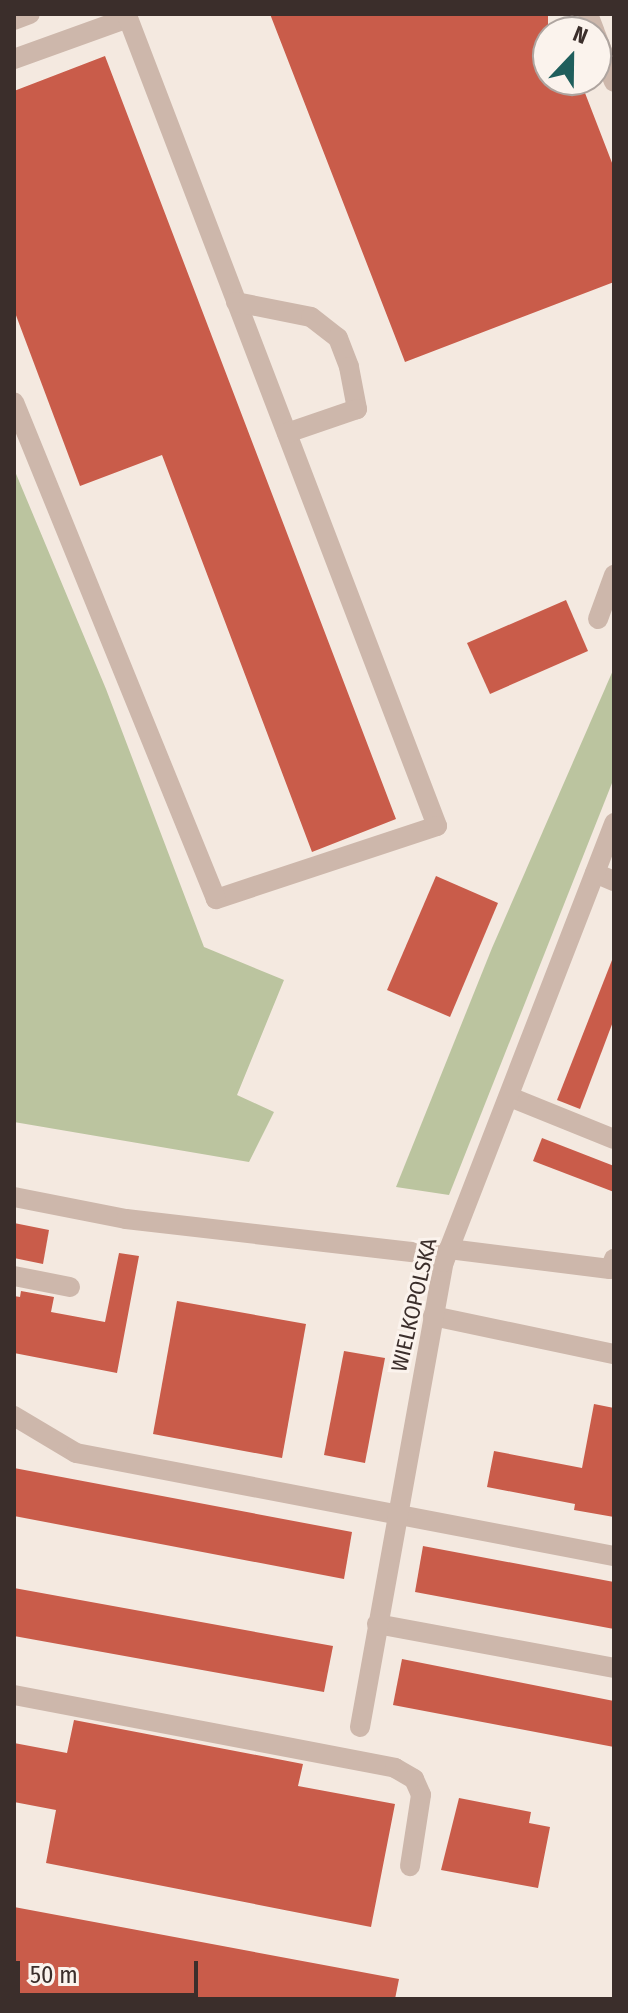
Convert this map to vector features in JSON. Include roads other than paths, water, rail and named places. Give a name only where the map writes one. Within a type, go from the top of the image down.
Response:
[{"type":"street","points":[[14,20],[30,14]]},
{"type":"street","points":[[14,59],[128,18],[437,826],[216,899],[14,402]]},
{"type":"street","points":[[236,302],[311,317],[338,338],[349,367],[357,409],[287,433]]},
{"type":"street","points":[[598,619],[614,575]]},
{"type":"street","name":"WIELKOPOLSKA","points":[[360,1727],[433,1316],[448,1252],[604,877],[614,823]]},
{"type":"street","points":[[510,1097],[614,1139]]},
{"type":"street","points":[[14,1197],[126,1219],[610,1269],[614,1259]]},
{"type":"street","points":[[14,1276],[70,1287]]},
{"type":"street","points":[[433,1316],[614,1354]]},
{"type":"street","points":[[14,1416],[76,1453],[397,1512],[614,1556]]},
{"type":"street","points":[[377,1624],[614,1668]]},
{"type":"street","points":[[14,1695],[395,1768],[414,1779],[421,1795],[410,1866]]}]
